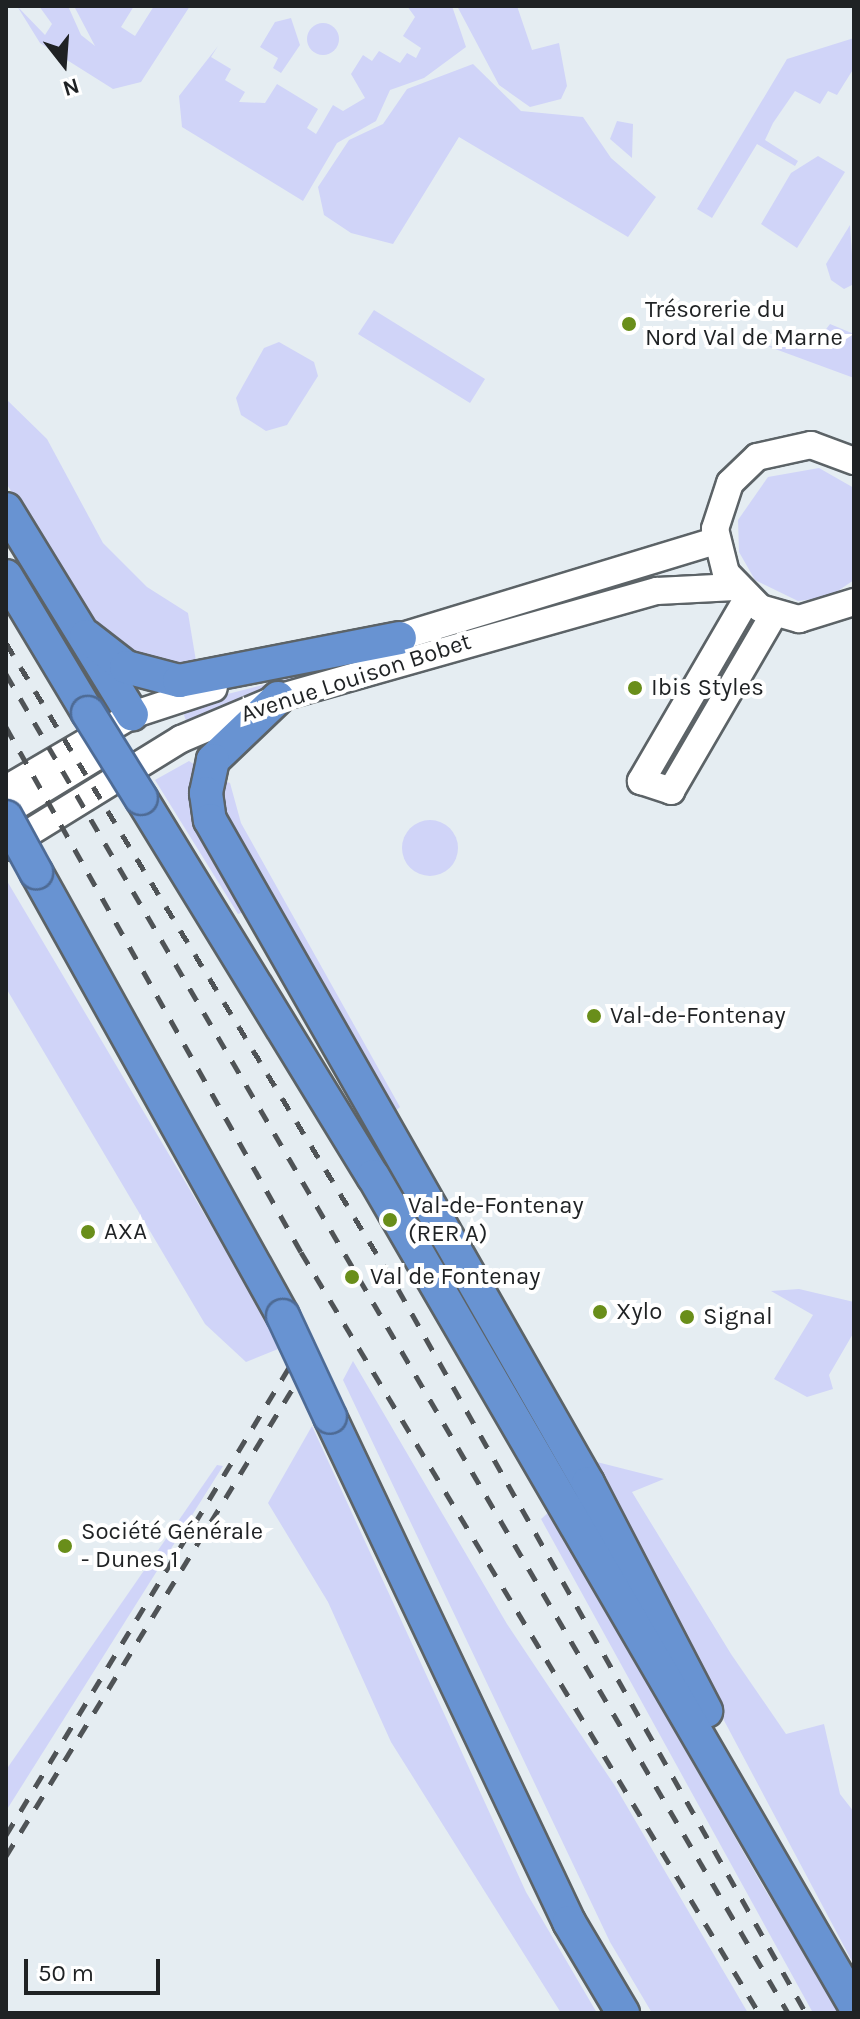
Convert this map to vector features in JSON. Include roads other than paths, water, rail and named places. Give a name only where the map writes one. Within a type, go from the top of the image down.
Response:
[{"type":"highway","points":[[6,509],[132,715]]},
{"type":"highway","points":[[6,576],[373,1176],[854,2004]]},
{"type":"highway","points":[[86,636],[126,667],[179,681],[400,638]]},
{"type":"highway","points":[[278,698],[213,760],[206,793],[210,820],[588,1483],[698,1692],[762,1846]]},
{"type":"highway","points":[[6,814],[283,1316],[569,1922],[623,2013]]},
{"type":"main road","points":[[854,461],[811,445],[757,457],[721,500],[716,541],[741,593],[774,614],[824,616],[854,602]]},
{"type":"main road","name":"Avenue Louison Bobet","points":[[6,789],[132,715],[400,638],[716,541]]},
{"type":"main road","name":"Avenue Louison Bobet","points":[[6,847],[181,739],[278,698],[657,591],[741,593]]},
{"type":"main road","points":[[741,593],[641,781],[671,791],[774,614]]},
{"type":"main road","points":[[6,814],[133,734],[132,715]]},
{"type":"railway","points":[[6,643],[398,1289],[806,2013]]},
{"type":"railway","points":[[6,674],[788,2013]]},
{"type":"railway","points":[[6,727],[301,1252],[759,2013]]},
{"type":"railway","points":[[6,1835],[293,1361]]},
{"type":"railway","points":[[6,1856],[299,1378]]},
{"type":"place","name":"Trésorerie du Nord Val de Marne","points":[[629,324]]},
{"type":"place","name":"Ibis Styles","points":[[635,688]]},
{"type":"place","name":"Val-de-Fontenay","points":[[594,1016]]},
{"type":"place","name":"Val-de-Fontenay (RER A)","points":[[390,1220]]},
{"type":"place","name":"AXA","points":[[88,1232]]},
{"type":"place","name":"Val de Fontenay","points":[[352,1277]]},
{"type":"place","name":"Xylo","points":[[600,1312]]},
{"type":"place","name":"Signal","points":[[687,1317]]},
{"type":"place","name":"Société Générale - Dunes 1","points":[[65,1546]]}]
